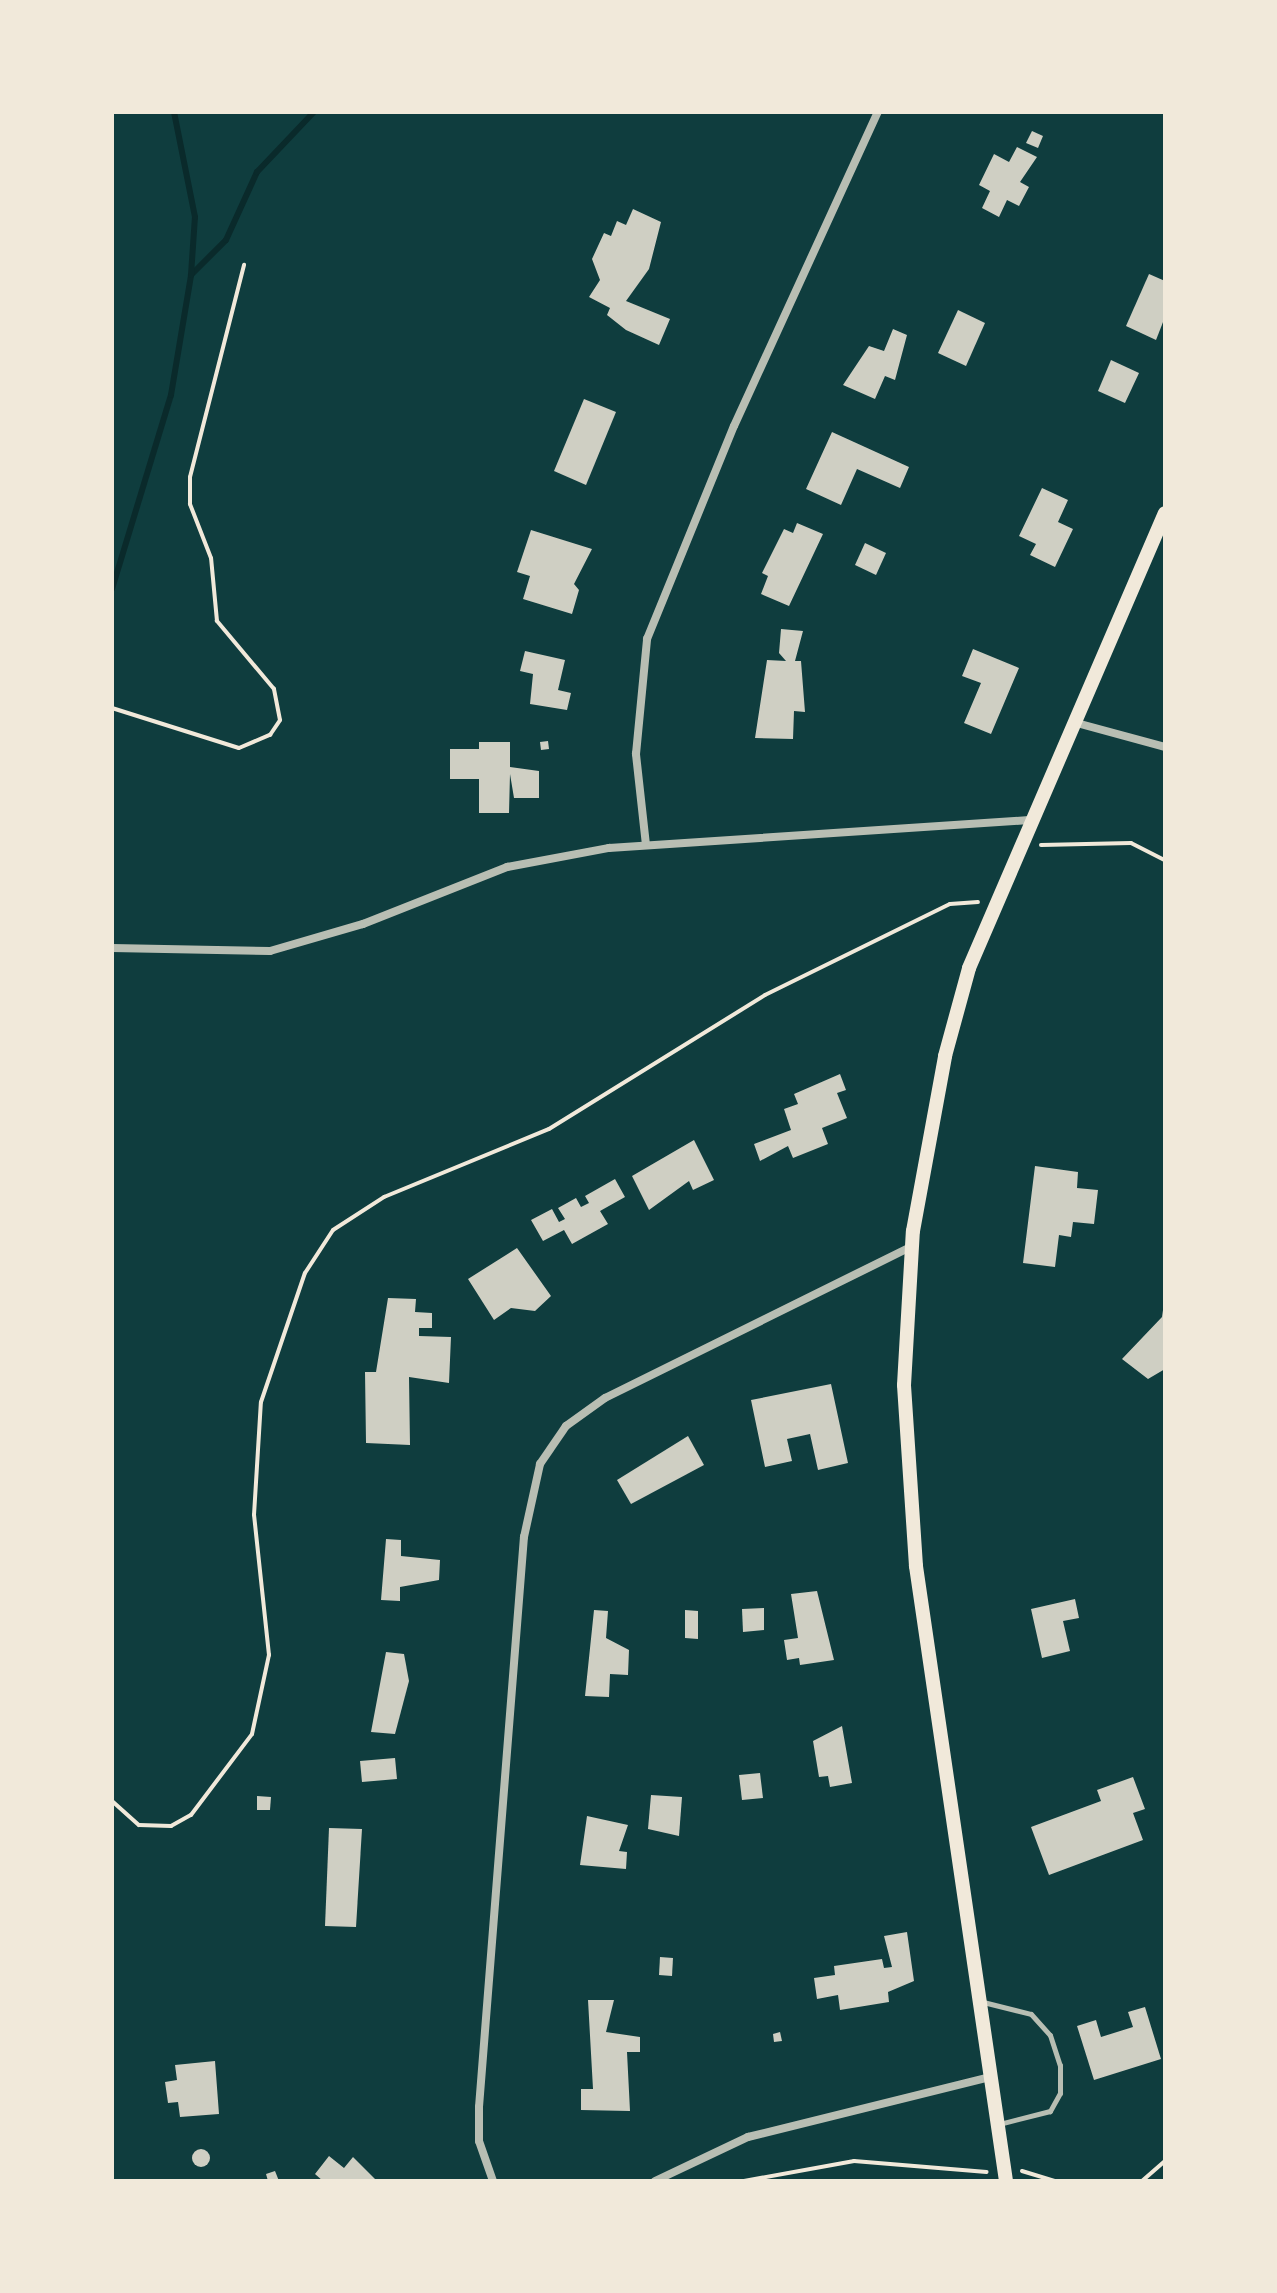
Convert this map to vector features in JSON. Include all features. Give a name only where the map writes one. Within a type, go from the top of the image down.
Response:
[{"type":"main road","points":[[1011,2176],[998,2124],[979,2002],[908,1479],[904,1385],[912,1246],[957,1006],[1029,820],[1165,513]]},
{"type":"street","points":[[646,845],[636,754],[647,639],[745,401],[878,112]]},
{"type":"street","points":[[1071,722],[1165,747]]},
{"type":"street","points":[[112,948],[270,951],[363,924],[507,867],[646,845],[1029,820]]},
{"type":"street","points":[[493,2181],[479,2141],[479,2107],[524,1537],[540,1464],[566,1426],[605,1398],[912,1246]]},
{"type":"street","points":[[655,2181],[748,2137],[991,2077]]},
{"type":"lane","points":[[979,2002],[1031,2014],[1050,2035],[1060,2065],[1060,2093],[1050,2111],[998,2124]]},
{"type":"path","points":[[112,708],[239,748],[270,735],[280,720],[274,689],[217,621],[211,558],[190,504],[190,477],[244,265]]},
{"type":"path","points":[[1032,857],[1038,845],[1108,842],[1131,843],[1165,860]]},
{"type":"path","points":[[112,1801],[139,1825],[171,1826],[191,1815],[252,1734],[269,1655],[254,1515],[261,1402],[305,1273],[333,1230],[384,1197],[549,1129],[753,1001],[950,904],[980,902]]},
{"type":"path","points":[[744,2181],[870,2160],[993,2173]]},
{"type":"path","points":[[1142,2181],[1165,2161]]},
{"type":"path","points":[[1011,2176],[1054,2181]]},
{"type":"building","points":[[1032,131],[1043,136],[1038,148],[1026,143]]},
{"type":"building","points":[[1017,147],[1037,157],[1020,182],[1029,187],[1019,206],[1007,200],[999,217],[982,208],[990,191],[979,185],[994,154],[1009,162]]},
{"type":"building","points":[[633,209],[661,222],[649,269],[626,301],[670,319],[659,345],[626,330],[607,315],[610,308],[589,297],[600,280],[592,259],[604,233],[611,236],[617,221],[626,225]]},
{"type":"building","points":[[1149,274],[1165,281],[1165,317],[1156,340],[1126,326]]},
{"type":"building","points":[[958,310],[985,323],[966,366],[938,353]]},
{"type":"building","points":[[893,329],[907,335],[895,380],[885,376],[875,399],[843,385],[869,346],[884,351]]},
{"type":"building","points":[[1111,360],[1139,373],[1125,403],[1098,391]]},
{"type":"building","points":[[584,399],[616,412],[586,485],[554,471]]},
{"type":"building","points":[[832,432],[909,467],[900,488],[857,469],[841,505],[806,489]]},
{"type":"building","points":[[1042,488],[1068,500],[1058,522],[1073,529],[1055,567],[1030,555],[1036,544],[1019,536]]},
{"type":"building","points":[[797,523],[823,534],[789,606],[761,594],[768,576],[762,573],[784,529],[793,533]]},
{"type":"building","points":[[531,530],[592,549],[574,584],[579,590],[572,614],[523,599],[530,576],[517,572]]},
{"type":"building","points":[[865,543],[886,553],[876,575],[855,565]]},
{"type":"building","points":[[781,629],[803,631],[795,661],[801,661],[805,712],[794,711],[793,739],[755,738],[767,660],[786,661],[779,653]]},
{"type":"building","points":[[973,649],[1019,668],[991,734],[964,723],[981,683],[962,676]]},
{"type":"building","points":[[525,651],[565,660],[558,690],[571,693],[567,710],[530,704],[533,674],[520,671]]},
{"type":"building","points":[[548,741],[549,749],[541,750],[540,742]]},
{"type":"building","points":[[479,742],[510,742],[510,767],[539,771],[539,798],[514,798],[510,774],[509,813],[479,813],[479,779],[450,779],[450,749],[479,749]]},
{"type":"building","points":[[840,1074],[846,1090],[837,1093],[847,1118],[822,1128],[828,1144],[793,1158],[788,1146],[760,1161],[754,1144],[791,1130],[784,1109],[798,1104],[794,1094]]},
{"type":"building","points":[[694,1140],[714,1180],[693,1190],[689,1181],[649,1210],[632,1176]]},
{"type":"building","points":[[1035,1166],[1078,1172],[1077,1188],[1098,1190],[1094,1224],[1073,1222],[1071,1237],[1059,1235],[1055,1267],[1023,1263]]},
{"type":"building","points":[[615,1179],[625,1197],[600,1211],[608,1224],[572,1244],[564,1230],[543,1241],[531,1220],[552,1209],[559,1222],[565,1219],[558,1208],[576,1198],[581,1207],[589,1203],[585,1196]]},
{"type":"building","points":[[517,1248],[551,1296],[535,1311],[511,1308],[494,1320],[468,1279]]},
{"type":"building","points":[[1165,1296],[1165,1369],[1148,1379],[1122,1359],[1162,1317]]},
{"type":"building","points":[[388,1298],[416,1299],[415,1312],[432,1313],[432,1328],[419,1328],[419,1336],[451,1337],[449,1383],[409,1377],[410,1445],[366,1443],[365,1372],[376,1372]]},
{"type":"building","points":[[831,1384],[848,1463],[818,1470],[810,1434],[787,1439],[792,1461],[765,1467],[751,1400]]},
{"type":"building","points":[[688,1436],[704,1465],[631,1504],[617,1480]]},
{"type":"building","points":[[386,1539],[401,1540],[401,1556],[440,1560],[439,1580],[400,1587],[400,1601],[381,1600]]},
{"type":"building","points":[[817,1591],[834,1660],[800,1665],[799,1658],[787,1660],[784,1640],[798,1638],[791,1594]]},
{"type":"building","points":[[1075,1599],[1079,1618],[1063,1621],[1070,1651],[1042,1658],[1031,1609]]},
{"type":"building","points":[[764,1608],[764,1630],[743,1632],[742,1609]]},
{"type":"building","points":[[594,1610],[608,1611],[606,1638],[629,1650],[628,1675],[610,1674],[609,1697],[585,1696]]},
{"type":"building","points":[[685,1610],[698,1611],[698,1639],[685,1638]]},
{"type":"building","points":[[386,1652],[404,1654],[409,1681],[395,1734],[371,1732]]},
{"type":"building","points":[[842,1726],[852,1783],[830,1787],[828,1776],[819,1777],[813,1741]]},
{"type":"building","points":[[395,1758],[397,1779],[362,1782],[360,1761]]},
{"type":"building","points":[[760,1773],[763,1798],[742,1800],[739,1775]]},
{"type":"building","points":[[1133,1777],[1145,1809],[1133,1813],[1143,1840],[1049,1875],[1031,1827],[1101,1801],[1097,1790]]},
{"type":"building","points":[[651,1795],[682,1797],[679,1836],[648,1829]]},
{"type":"building","points":[[257,1796],[271,1797],[270,1810],[257,1810]]},
{"type":"building","points":[[587,1816],[628,1825],[619,1851],[627,1852],[626,1869],[580,1865]]},
{"type":"building","points":[[329,1828],[362,1829],[356,1927],[325,1926]]},
{"type":"building","points":[[907,1932],[914,1981],[888,1992],[889,2002],[840,2010],[838,1995],[817,1999],[814,1978],[835,1975],[834,1966],[882,1959],[884,1968],[892,1967],[884,1936]]},
{"type":"building","points":[[660,1957],[673,1958],[672,1976],[659,1975]]},
{"type":"building","points":[[588,2000],[614,2000],[606,2032],[640,2037],[640,2052],[627,2052],[630,2111],[581,2110],[581,2089],[593,2089]]},
{"type":"building","points":[[1145,2007],[1161,2059],[1094,2080],[1077,2026],[1096,2020],[1101,2037],[1133,2027],[1128,2012]]},
{"type":"building","points":[[780,2032],[782,2041],[774,2042],[773,2034]]},
{"type":"building","points":[[215,2061],[219,2114],[180,2117],[178,2102],[168,2103],[165,2082],[177,2080],[175,2065]]},
{"type":"building","points":[[201,2149],[210,2158],[201,2167],[192,2158]]},
{"type":"building","points":[[329,2156],[344,2168],[353,2157],[377,2181],[323,2181],[315,2174]]},
{"type":"building","points":[[275,2171],[279,2181],[268,2181],[266,2174]]},
{"type":"waterway","points":[[112,589],[171,395],[191,275],[195,217],[174,112]]},
{"type":"waterway","points":[[191,275],[226,240],[257,172],[314,112]]}]
